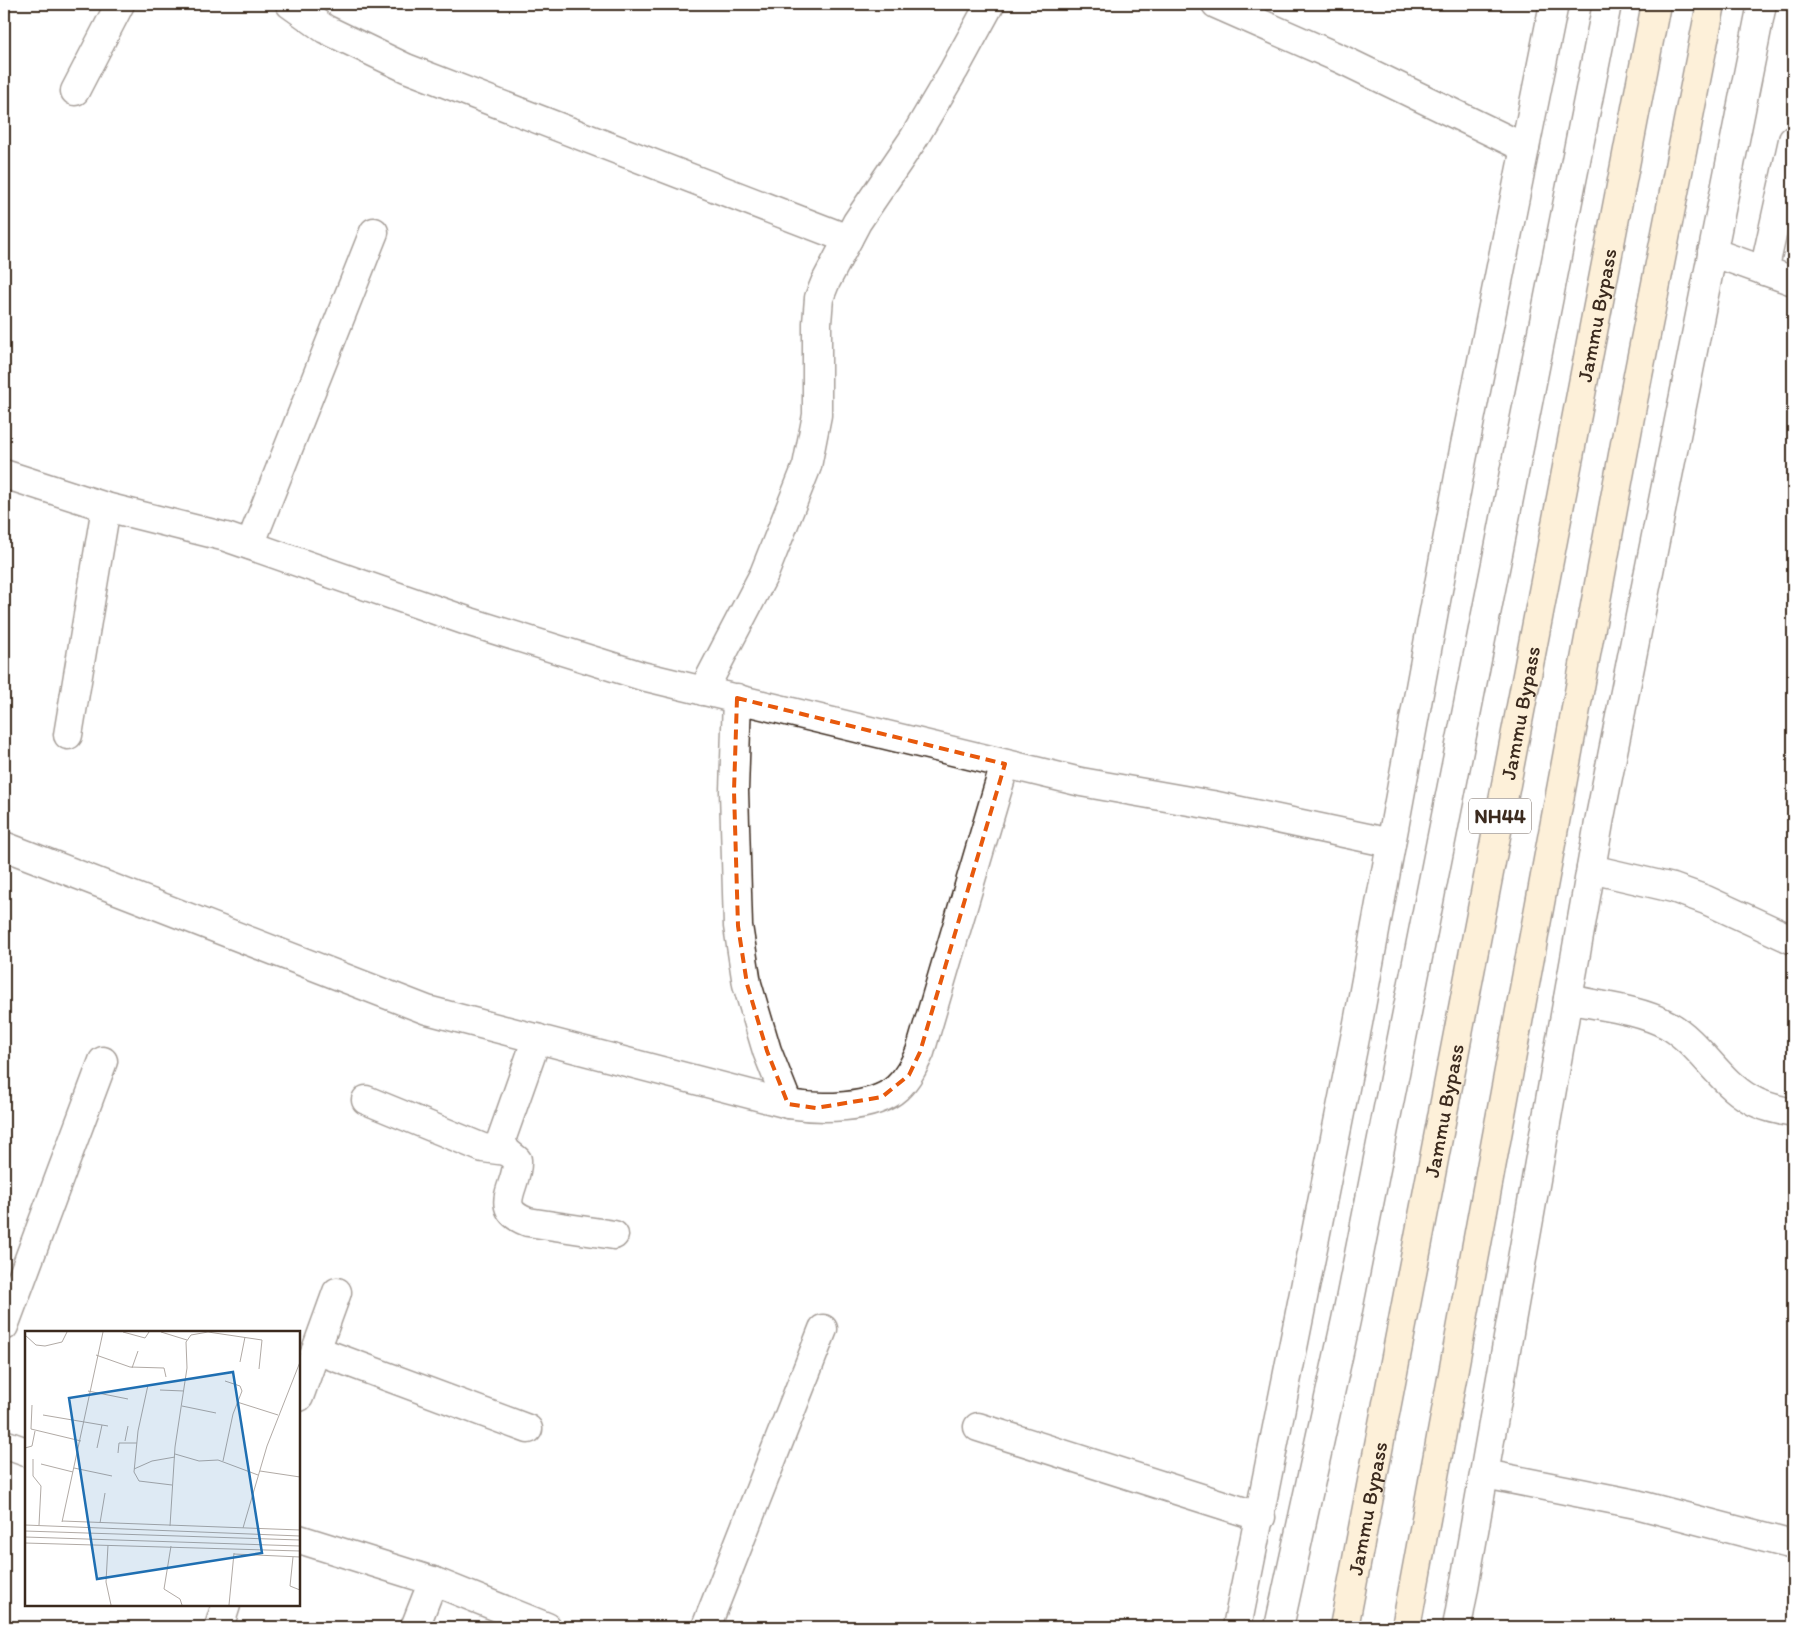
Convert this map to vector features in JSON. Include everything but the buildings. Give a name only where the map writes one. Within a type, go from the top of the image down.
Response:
[{"type":"highway","name":"Jammu Bypass","points":[[1344,1627],[1656,4]]},
{"type":"highway","name":"NH44","points":[[1406,1627],[1630,416],[1711,4]]},
{"type":"street","points":[[75,91],[120,4]]},
{"type":"street","points":[[703,691],[764,574],[807,466],[817,415],[816,347],[819,298],[857,222],[919,130],[990,4]]},
{"type":"street","points":[[1216,4],[1341,59],[1525,148]]},
{"type":"street","points":[[1237,1627],[1261,1517],[1392,844],[1460,470],[1554,4]]},
{"type":"street","points":[[1279,1627],[1348,1310],[1607,4]]},
{"type":"street","points":[[1457,1627],[1591,869],[1762,4]]},
{"type":"street","points":[[297,6],[325,29],[406,68],[848,239]]},
{"type":"street","points":[[1764,271],[1793,140]]},
{"type":"street","points":[[250,545],[374,232]]},
{"type":"street","points":[[1712,252],[1793,281]]},
{"type":"street","points":[[4,474],[106,507],[226,536],[470,622],[642,676],[1081,782],[1212,805],[1392,844]]},
{"type":"street","points":[[68,735],[106,507]]},
{"type":"street","points":[[737,698],[734,791],[738,926],[747,984],[788,1104]]},
{"type":"street","points":[[4,846],[427,1010],[788,1104],[816,1108],[855,1104],[882,1097],[896,1089],[909,1075],[920,1052],[1004,764]]},
{"type":"street","points":[[1591,869],[1673,888],[1706,900],[1793,940]]},
{"type":"street","points":[[1568,999],[1640,1014],[1668,1025],[1685,1038],[1749,1099],[1776,1109],[1793,1112]]},
{"type":"street","points":[[537,1038],[503,1132],[502,1145],[506,1151],[518,1160],[508,1205],[510,1212],[517,1218],[528,1222],[614,1235]]},
{"type":"street","points":[[4,1326],[103,1061]]},
{"type":"street","points":[[366,1100],[483,1148],[506,1151]]},
{"type":"street","points":[[300,1394],[337,1292]]},
{"type":"street","points":[[706,1627],[823,1329]]},
{"type":"street","points":[[316,1350],[528,1429]]},
{"type":"street","points":[[978,1427],[1261,1517]]},
{"type":"street","points":[[4,1444],[25,1452]]},
{"type":"street","points":[[1485,1474],[1636,1504],[1793,1544]]},
{"type":"street","points":[[300,1540],[433,1581],[547,1627]]},
{"type":"street","points":[[415,1627],[433,1581]]},
{"type":"street","points":[[219,1627],[226,1606]]},
{"type":"highlighted area","points":[[737,698],[1005,764],[920,1052],[909,1075],[882,1097],[816,1108],[788,1104],[767,1051],[747,984],[738,926],[734,791]]}]
